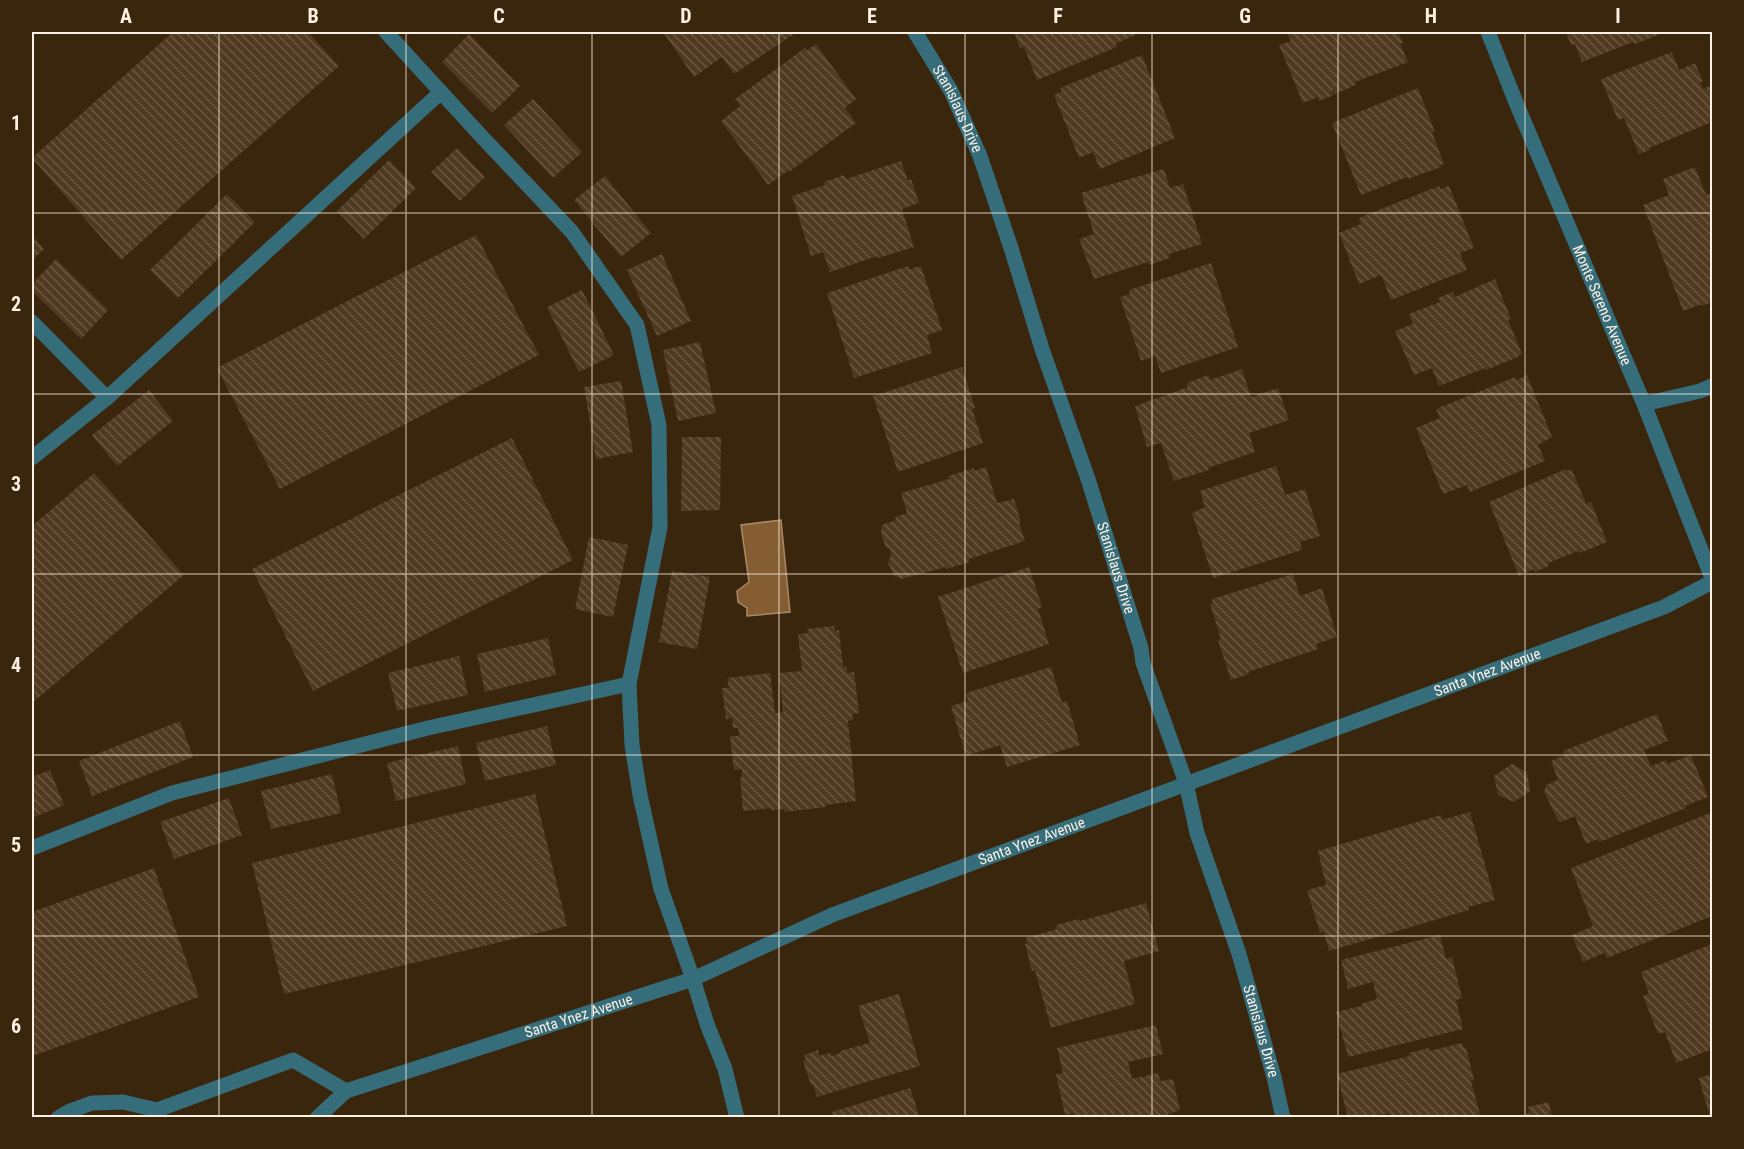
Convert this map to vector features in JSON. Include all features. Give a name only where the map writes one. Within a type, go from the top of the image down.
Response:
[{"type":"street","points":[[386,32],[572,232],[637,325],[659,425],[660,527],[629,684],[632,745],[642,805],[661,889],[707,1024],[725,1069],[737,1118]]},
{"type":"street","name":"Stanislaus Drive","points":[[915,32],[951,91],[980,156],[1042,350],[1088,479],[1141,648],[1143,663],[1186,783],[1197,832],[1239,954],[1274,1077],[1283,1118]]},
{"type":"street","name":"Monte Sereno Avenue","points":[[1488,32],[1644,404],[1713,580]]},
{"type":"street","points":[[32,458],[107,398],[441,92]]},
{"type":"street","points":[[32,322],[107,398]]},
{"type":"street","points":[[1644,404],[1713,386]]},
{"type":"street","name":"Santa Ynez Avenue","points":[[317,1118],[346,1091],[693,979],[832,915],[1664,607],[1713,580]]},
{"type":"street","points":[[32,848],[172,793],[428,728],[629,684]]},
{"type":"street","points":[[58,1118],[92,1103],[123,1102],[158,1114],[293,1060],[346,1091]]},
{"type":"shaded area","points":[[781,520],[790,612],[747,616],[747,608],[738,602],[737,591],[749,582],[741,525]]},
{"type":"building","points":[[173,32],[308,32],[339,66],[121,260],[32,158]]},
{"type":"building","points":[[663,32],[797,32],[734,74],[722,57],[694,77]]},
{"type":"building","points":[[1014,32],[1134,32],[1135,35],[1115,44],[1117,47],[1037,80],[1024,47],[1020,48]]},
{"type":"building","points":[[1287,32],[1398,32],[1403,43],[1400,44],[1408,62],[1355,82],[1356,85],[1335,94],[1334,90],[1332,91],[1334,95],[1319,101],[1318,97],[1303,103],[1279,45],[1291,41]]},
{"type":"building","points":[[1566,32],[1666,32],[1582,62],[1575,44],[1571,45]]},
{"type":"building","points":[[469,34],[520,86],[492,113],[442,62]]},
{"type":"building","points":[[816,44],[856,99],[845,108],[856,123],[768,185],[721,121],[740,106],[735,99],[805,48],[806,51]]},
{"type":"building","points":[[1672,52],[1679,70],[1695,63],[1703,81],[1700,82],[1703,89],[1712,85],[1712,122],[1639,154],[1624,118],[1618,120],[1601,79]]},
{"type":"building","points":[[1142,55],[1175,138],[1100,169],[1093,152],[1079,158],[1054,95],[1062,91],[1060,88]]},
{"type":"building","points":[[1418,88],[1435,132],[1432,132],[1444,164],[1361,195],[1332,123]]},
{"type":"building","points":[[533,99],[582,152],[553,178],[504,125]]},
{"type":"building","points":[[457,148],[485,177],[460,201],[431,172]]},
{"type":"building","points":[[389,160],[416,188],[364,239],[337,211]]},
{"type":"building","points":[[901,161],[908,181],[911,179],[919,203],[902,209],[914,247],[878,258],[877,256],[830,272],[823,252],[811,256],[792,196],[825,185],[824,182],[844,175],[846,179]]},
{"type":"building","points":[[1695,167],[1706,195],[1712,192],[1712,302],[1683,311],[1643,205],[1669,195],[1663,179]]},
{"type":"building","points":[[1164,169],[1170,188],[1183,184],[1202,244],[1169,254],[1170,258],[1149,265],[1148,262],[1094,279],[1079,239],[1094,234],[1081,193]]},
{"type":"building","points":[[605,176],[651,233],[621,257],[574,200]]},
{"type":"building","points":[[1439,186],[1440,189],[1449,186],[1474,248],[1460,253],[1467,270],[1391,300],[1381,275],[1359,284],[1339,233],[1361,224],[1359,218]]},
{"type":"building","points":[[227,194],[255,222],[178,298],[150,270]]},
{"type":"building","points":[[32,235],[44,249],[32,261]]},
{"type":"building","points":[[476,235],[539,355],[280,489],[217,368]]},
{"type":"building","points":[[662,254],[691,321],[657,336],[627,270]]},
{"type":"building","points":[[56,259],[108,310],[81,339],[32,291],[32,284]]},
{"type":"building","points":[[1211,263],[1238,347],[1161,373],[1155,356],[1141,361],[1120,297],[1130,294],[1129,290]]},
{"type":"building","points":[[908,266],[909,269],[921,266],[942,330],[927,335],[932,353],[854,378],[827,293]]},
{"type":"building","points":[[1495,279],[1522,354],[1486,370],[1485,368],[1439,386],[1432,368],[1414,375],[1395,331],[1413,324],[1409,314],[1440,302],[1438,298],[1453,292],[1455,297]]},
{"type":"building","points":[[582,290],[614,355],[579,372],[547,307]]},
{"type":"building","points":[[700,342],[716,413],[678,421],[663,350]]},
{"type":"building","points":[[962,367],[983,443],[898,472],[873,396]]},
{"type":"building","points":[[1242,369],[1251,397],[1278,388],[1289,420],[1249,433],[1255,452],[1174,481],[1161,443],[1147,447],[1135,406],[1188,387],[1187,383],[1208,375],[1210,380]]},
{"type":"building","points":[[1527,375],[1552,437],[1538,445],[1545,461],[1470,492],[1467,485],[1443,494],[1416,428],[1440,418],[1436,409],[1515,377],[1516,380]]},
{"type":"building","points":[[621,381],[633,452],[596,459],[584,387]]},
{"type":"building","points":[[149,390],[173,421],[117,466],[92,435]]},
{"type":"building","points":[[682,437],[721,437],[720,510],[681,511]]},
{"type":"building","points":[[512,438],[573,560],[313,691],[252,569]]},
{"type":"building","points":[[1276,466],[1285,495],[1305,489],[1320,536],[1300,542],[1302,550],[1213,578],[1192,513],[1205,507],[1200,491]]},
{"type":"building","points":[[986,467],[997,503],[1014,499],[1025,541],[946,569],[946,567],[901,579],[894,576],[888,563],[890,549],[886,547],[881,534],[882,525],[907,513],[901,493],[949,479],[948,476],[974,468],[974,471]]},
{"type":"building","points":[[1566,469],[1567,471],[1572,470],[1586,504],[1591,502],[1607,542],[1580,553],[1578,551],[1548,563],[1549,566],[1535,572],[1534,569],[1519,576],[1489,502]]},
{"type":"building","points":[[94,473],[184,575],[32,703],[32,526]]},
{"type":"building","points":[[589,537],[628,545],[613,617],[575,609]]},
{"type":"building","points":[[1029,567],[1042,607],[1038,609],[1049,644],[963,673],[938,597]]},
{"type":"building","points":[[672,571],[710,577],[697,649],[659,642]]},
{"type":"building","points":[[1293,574],[1300,596],[1322,588],[1337,637],[1316,644],[1318,649],[1248,672],[1249,674],[1231,680],[1218,640],[1221,639],[1210,604],[1213,603],[1212,599]]},
{"type":"building","points":[[834,626],[835,631],[839,630],[843,667],[847,667],[847,673],[854,672],[859,713],[852,714],[853,720],[848,721],[856,801],[785,812],[784,809],[771,810],[771,808],[743,811],[740,778],[742,769],[734,770],[730,736],[739,736],[738,728],[733,728],[732,718],[726,719],[722,688],[729,688],[727,678],[770,673],[775,713],[783,712],[779,673],[802,671],[798,634],[808,633],[807,629]]},
{"type":"building","points":[[548,638],[556,675],[485,692],[477,654]]},
{"type":"building","points":[[459,656],[468,695],[397,711],[388,673]]},
{"type":"building","points":[[1051,667],[1062,703],[1067,701],[1080,745],[1007,767],[1000,745],[966,756],[951,706],[968,701],[966,693]]},
{"type":"building","points":[[1657,714],[1668,741],[1644,750],[1651,766],[1666,760],[1667,764],[1691,755],[1708,797],[1599,842],[1598,839],[1586,844],[1575,816],[1561,822],[1558,820],[1544,792],[1546,785],[1558,780],[1551,761],[1565,755],[1563,751]]},
{"type":"building","points":[[180,721],[193,757],[92,796],[79,761]]},
{"type":"building","points":[[547,726],[556,765],[485,781],[476,743]]},
{"type":"building","points":[[458,746],[466,784],[396,801],[387,763]]},
{"type":"building","points":[[1512,764],[1527,772],[1530,791],[1514,802],[1498,795],[1494,776]]},
{"type":"building","points":[[50,770],[64,805],[32,818],[32,777]]},
{"type":"building","points":[[332,774],[341,813],[271,829],[261,791]]},
{"type":"building","points":[[535,794],[567,926],[284,994],[252,863]]},
{"type":"building","points":[[229,798],[242,835],[174,859],[160,822]]},
{"type":"building","points":[[1470,812],[1495,900],[1468,907],[1469,910],[1329,951],[1324,932],[1320,933],[1307,890],[1326,885],[1318,851],[1441,815],[1442,820]]},
{"type":"building","points":[[1710,813],[1712,821],[1712,916],[1607,958],[1604,953],[1583,962],[1572,935],[1593,926],[1571,868]]},
{"type":"building","points":[[154,868],[199,997],[32,1056],[32,912]]},
{"type":"building","points":[[1146,903],[1159,951],[1124,961],[1135,1004],[1051,1028],[1035,970],[1032,971],[1025,944],[1027,943],[1026,938],[1057,929],[1056,925],[1079,919],[1080,921]]},
{"type":"building","points":[[1440,935],[1446,959],[1452,957],[1462,998],[1456,1000],[1463,1029],[1348,1057],[1336,1012],[1362,1006],[1361,1004],[1377,999],[1373,982],[1348,989],[1341,960]]},
{"type":"building","points":[[1712,944],[1712,1049],[1676,1063],[1665,1032],[1658,1034],[1643,996],[1649,994],[1641,972]]},
{"type":"building","points":[[899,994],[920,1066],[817,1097],[803,1061],[806,1060],[804,1055],[818,1050],[819,1056],[830,1053],[831,1056],[840,1051],[870,1043],[858,1006]]},
{"type":"building","points":[[1156,1025],[1163,1054],[1128,1062],[1132,1079],[1158,1073],[1160,1081],[1173,1079],[1180,1110],[1168,1114],[1169,1118],[1074,1118],[1073,1113],[1065,1115],[1056,1074],[1063,1073],[1057,1048]]},
{"type":"building","points":[[1462,1043],[1464,1048],[1466,1047],[1474,1080],[1471,1081],[1481,1118],[1390,1118],[1389,1113],[1371,1118],[1348,1118],[1337,1074],[1410,1056],[1409,1053],[1429,1048],[1429,1051]]},
{"type":"building","points":[[1712,1074],[1712,1118],[1710,1118],[1699,1078]]},
{"type":"building","points":[[910,1088],[920,1118],[834,1118],[832,1112]]},
{"type":"building","points":[[1549,1102],[1552,1118],[1515,1118],[1529,1113],[1528,1107]]}]
